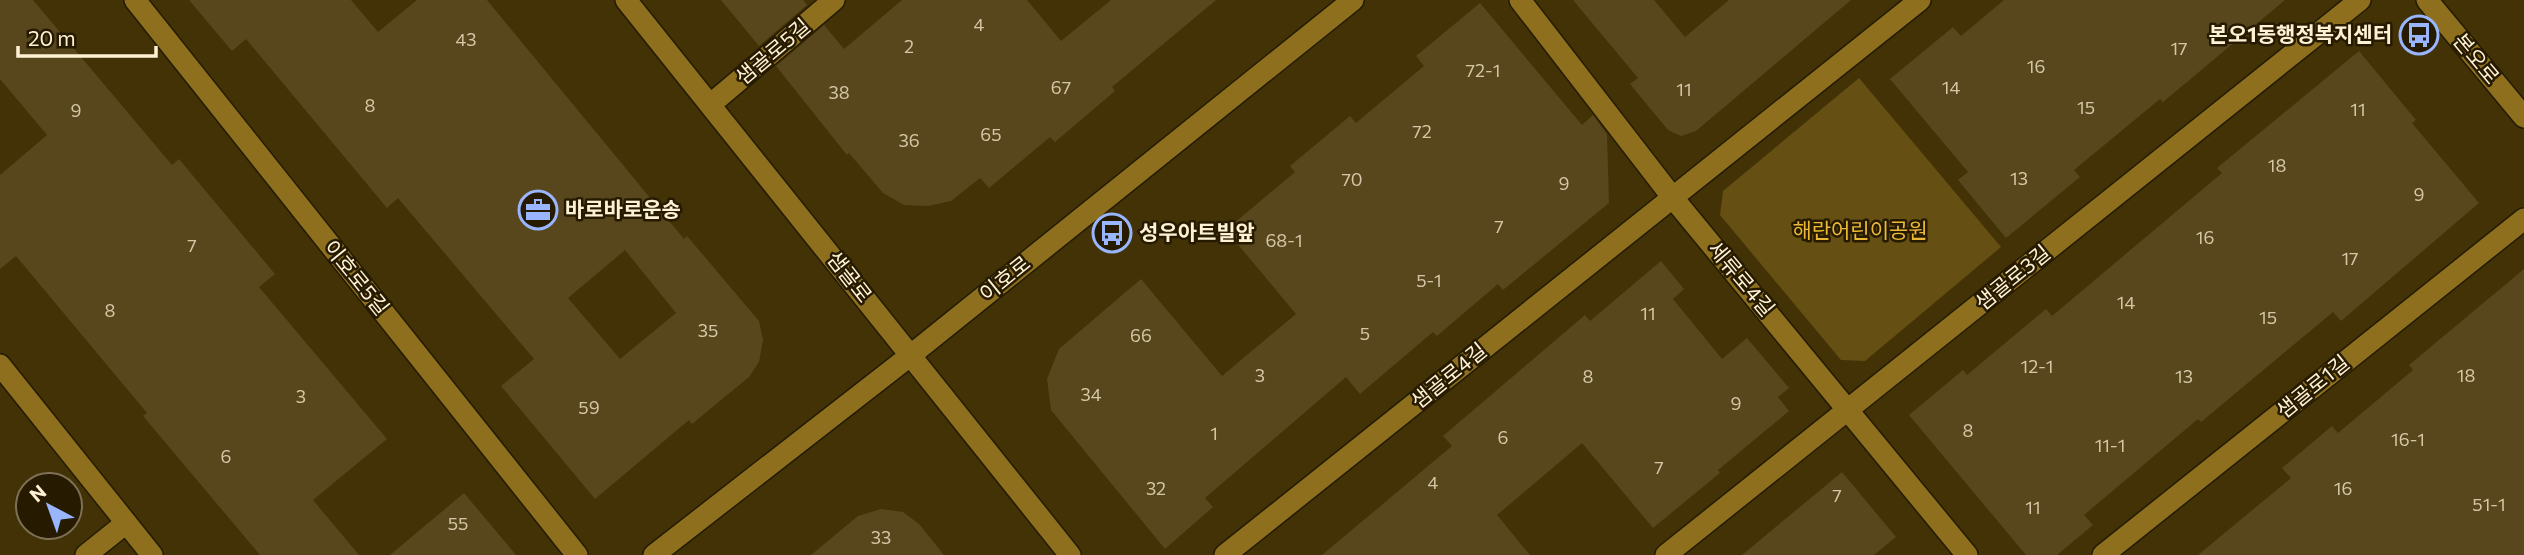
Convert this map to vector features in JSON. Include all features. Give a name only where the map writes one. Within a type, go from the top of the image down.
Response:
[{"type":"street","name":"이호로5길","points":[[135,0],[577,555]]},
{"type":"street","name":"샘골로","points":[[626,0],[1070,555]]},
{"type":"street","name":"샘골로5길","points":[[711,104],[834,0]]},
{"type":"street","name":"이호로","points":[[654,555],[911,355],[1353,0]]},
{"type":"street","name":"세류로4길","points":[[1520,0],[1673,198],[1967,555]]},
{"type":"street","name":"샘골로4길","points":[[1225,555],[1920,0]]},
{"type":"street","name":"샘골로3길","points":[[1666,555],[2360,0]]},
{"type":"street","name":"본오로","points":[[2427,0],[2524,117]]},
{"type":"street","name":"샘골로1길","points":[[2102,555],[2524,219]]},
{"type":"street","points":[[0,365],[152,555]]},
{"type":"street","points":[[86,555],[126,523]]},
{"type":"green space","name":"해란어린이공원","points":[[1859,78],[2001,247],[1865,361],[1841,360],[1720,215],[1723,191]]},
{"type":"building","points":[[0,0],[33,0],[172,165],[179,159],[275,274],[259,287],[387,439],[313,500],[359,555],[260,555],[143,416],[147,413],[16,256],[0,269],[0,175],[47,135],[0,79]]},
{"type":"building","points":[[189,0],[351,0],[378,32],[417,0],[487,0],[684,239],[687,236],[759,321],[763,340],[759,362],[749,377],[692,424],[689,420],[595,499],[501,386],[534,359],[398,198],[387,208],[246,39],[232,51]],"holes":[[[625,250],[676,313],[620,359],[568,298]]]},
{"type":"building","points":[[721,0],[803,0],[807,5],[759,46]]},
{"type":"building","points":[[902,0],[1027,0],[1061,41],[1111,0],[1216,0],[1112,87],[1115,91],[1055,142],[1050,137],[989,188],[980,178],[951,201],[928,206],[904,205],[883,193],[849,153],[847,155],[776,66],[824,25],[844,49]]},
{"type":"building","points":[[1573,0],[1654,0],[1685,37],[1729,0],[1851,0],[1696,131],[1681,136],[1668,130],[1630,84],[1638,78]]},
{"type":"building","points":[[2004,0],[2285,0],[2163,102],[2160,99],[2074,170],[2080,177],[2006,238],[1958,180],[1968,172],[1890,79],[1953,27],[1961,36]]},
{"type":"building","points":[[1480,3],[1582,125],[1593,115],[1607,134],[1609,203],[1503,290],[1498,284],[1437,336],[1433,332],[1360,394],[1346,377],[1205,498],[1213,507],[1165,549],[1051,410],[1047,379],[1059,349],[1141,279],[1222,376],[1296,314],[1226,230],[1295,172],[1290,166],[1350,116],[1356,123],[1424,66],[1416,56]]},
{"type":"building","points":[[2359,51],[2416,120],[2412,123],[2479,203],[2341,321],[2333,312],[2201,422],[2198,419],[2084,515],[2093,525],[2057,555],[2026,555],[1909,415],[1963,370],[1967,375],[2046,309],[2052,316],[2222,173],[2217,168]]},
{"type":"building","points":[[1661,261],[1684,289],[1673,299],[1722,359],[1747,338],[1789,388],[1778,397],[1789,411],[1718,470],[1720,473],[1653,528],[1582,443],[1497,515],[1530,555],[1322,555],[1452,446],[1443,436],[1585,315],[1590,321]]},
{"type":"building","points":[[2524,269],[2524,555],[2198,555],[2291,478],[2282,468],[2332,426],[2338,433],[2413,370],[2409,365]]},
{"type":"building","points":[[1842,472],[1896,537],[1874,555],[1742,555]]},
{"type":"building","points":[[464,493],[516,555],[390,555]]},
{"type":"building","points":[[881,509],[903,512],[919,524],[944,555],[811,555],[858,516]]},
{"type":"place","name":"본오1동행정복지센터","points":[[2419,35]]},
{"type":"place","name":"바로바로운송","points":[[538,210]]},
{"type":"place","name":"성우아트빌앞","points":[[1112,233]]}]
